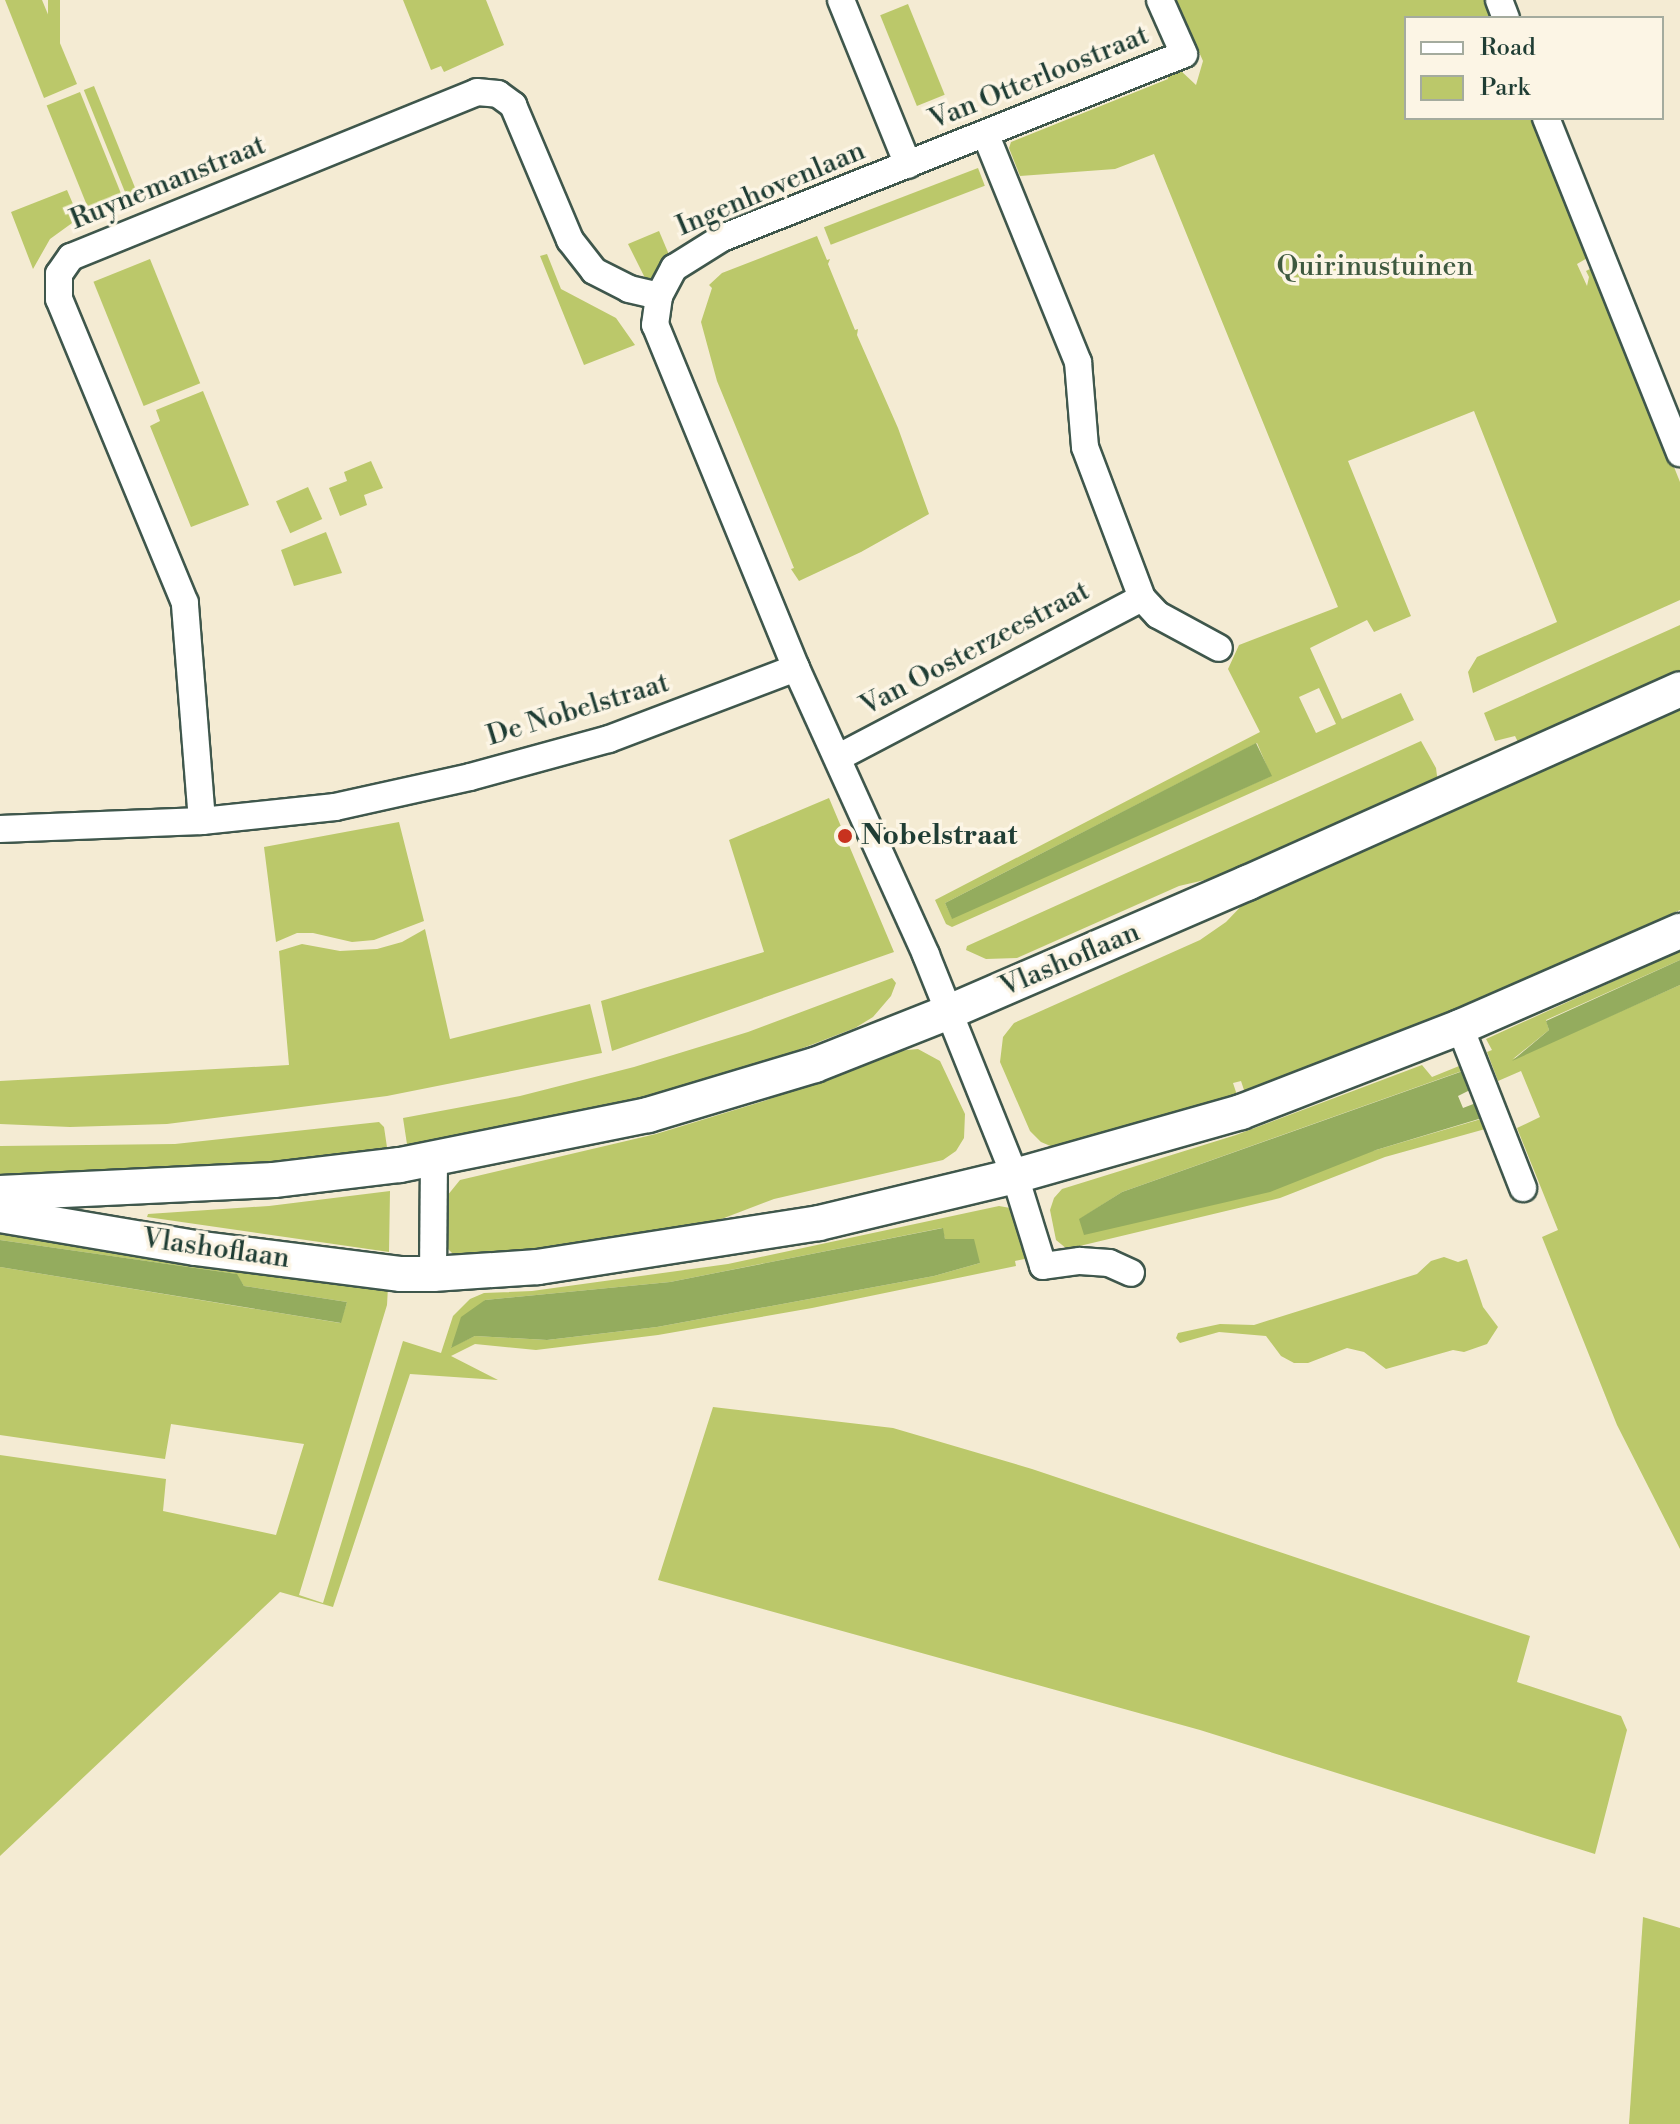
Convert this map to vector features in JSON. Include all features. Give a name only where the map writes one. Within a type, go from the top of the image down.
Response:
[{"type":"street","name":"Ingenhovenlaan","points":[[659,296],[674,268],[704,247],[908,165],[841,0]]},
{"type":"street","name":"Van Otterloostraat","points":[[908,165],[1184,54],[1160,0]]},
{"type":"street","name":"Ruynemanstraat","points":[[202,821],[185,603],[59,299],[59,274],[71,257],[477,92],[498,94],[513,105],[570,240],[594,271],[629,289],[659,296]]},
{"type":"street","points":[[1547,120],[1680,453]]},
{"type":"street","points":[[986,135],[1078,362],[1085,447],[1142,598],[1158,615],[1219,648]]},
{"type":"street","points":[[659,296],[655,325],[796,668],[839,757],[949,1012],[1015,1176],[1043,1266],[1080,1261],[1109,1263],[1131,1273]]},
{"type":"street","name":"Van Oosterzeestraat","points":[[839,757],[1142,598]]},
{"type":"street","name":"De Nobelstraat","points":[[0,829],[202,821],[335,807],[470,777],[609,739],[796,668]]},
{"type":"street","name":"Vlashoflaan","points":[[0,1193],[274,1180],[434,1160],[648,1115],[815,1065],[949,1012],[1680,689]]},
{"type":"street","name":"Vlashoflaan","points":[[0,1215],[195,1248],[401,1274],[538,1267],[819,1223],[1015,1176],[1241,1112],[1460,1027],[1680,931]]},
{"type":"street","points":[[1460,1027],[1523,1188]]},
{"type":"street","points":[[433,1274],[434,1160]]},
{"type":"green space","points":[[5,0],[42,0],[77,84],[44,98]]},
{"type":"green space","points":[[48,0],[60,0],[60,89],[48,89]]},
{"type":"green space","points":[[403,0],[486,0],[504,45],[444,72],[441,66],[431,70]]},
{"type":"green space","name":"Quirinustuinen","points":[[1176,0],[1487,0],[1493,16],[1404,16],[1404,120],[1535,120],[1589,257],[1577,264],[1587,286],[1589,277],[1586,271],[1594,267],[1680,482],[1680,600],[1473,693],[1468,672],[1477,657],[1557,622],[1474,411],[1348,461],[1411,616],[1374,632],[1367,620],[1310,648],[1342,719],[1401,693],[1414,720],[952,927],[946,924],[935,900],[1260,732],[1228,669],[1239,645],[1338,607],[1154,154],[1115,169],[1020,176],[1009,148],[1011,142],[1168,79],[1167,75],[1180,70],[1196,85],[1203,61]],"holes":[[[1319,688],[1336,724],[1316,733],[1299,697]],[[1257,743],[1271,776],[952,918],[945,903]]]},
{"type":"green space","points":[[908,4],[945,95],[917,106],[880,15]]},
{"type":"green space","points":[[94,86],[138,195],[128,200],[84,90]]},
{"type":"green space","points":[[80,92],[124,200],[90,214],[47,105]]},
{"type":"green space","points":[[978,168],[985,186],[831,245],[824,227]]},
{"type":"green space","points":[[67,190],[79,218],[50,239],[33,269],[11,212]]},
{"type":"green space","points":[[659,231],[670,257],[662,274],[648,284],[628,244]]},
{"type":"green space","points":[[817,236],[827,260],[830,259],[828,264],[898,428],[929,514],[861,552],[799,581],[791,569],[794,568],[717,381],[701,322],[712,288],[709,285],[722,273]]},
{"type":"green space","points":[[547,254],[561,289],[616,318],[635,345],[584,365],[540,256]]},
{"type":"green space","points":[[150,259],[200,383],[144,406],[93,282]]},
{"type":"green space","points":[[203,391],[249,505],[191,527],[150,426],[160,421],[156,410]]},
{"type":"green space","points":[[371,461],[383,488],[364,495],[367,505],[340,516],[329,488],[347,481],[344,472]]},
{"type":"green space","points":[[308,487],[322,519],[290,533],[276,501]]},
{"type":"green space","points":[[326,532],[342,573],[294,586],[281,550]]},
{"type":"green space","points":[[1680,625],[1680,677],[1521,748],[1515,736],[1495,741],[1484,713]]},
{"type":"green space","points":[[1680,701],[1680,910],[1432,1021],[1245,1093],[1241,1081],[1233,1083],[1237,1095],[1157,1122],[1055,1148],[1041,1142],[1030,1131],[1000,1062],[1003,1037],[1014,1023],[1200,940],[1226,922],[1248,899]]},
{"type":"green space","points":[[1421,741],[1436,768],[1438,783],[1269,865],[1179,886],[1017,958],[986,959],[966,950],[967,946]]},
{"type":"green space","points":[[1256,743],[1272,776],[952,919],[945,903]]},
{"type":"green space","points":[[829,798],[894,952],[612,1051],[601,1001],[764,952],[729,840]]},
{"type":"green space","points":[[399,822],[424,921],[374,940],[352,942],[313,933],[297,933],[276,942],[264,847]]},
{"type":"green space","points":[[425,929],[450,1039],[590,1004],[602,1053],[387,1096],[167,1124],[70,1127],[0,1124],[0,1081],[289,1065],[279,951],[302,944],[340,951],[377,949],[402,942]]},
{"type":"green space","points":[[1680,951],[1680,960],[1546,1020],[1549,1030],[1513,1059],[1680,985],[1680,1549],[1617,1425],[1542,1237],[1558,1230],[1517,1128],[1540,1117],[1521,1071],[1498,1081],[1487,1052],[1492,1050],[1486,1039]]},
{"type":"green space","points":[[1680,960],[1680,985],[1512,1061],[1549,1030],[1546,1021]]},
{"type":"green space","points":[[892,978],[896,983],[891,996],[873,1017],[855,1028],[790,1053],[601,1111],[408,1151],[403,1118],[520,1096],[634,1067],[748,1032]]},
{"type":"green space","points":[[918,1049],[940,1061],[965,1114],[964,1138],[956,1151],[943,1160],[774,1199],[698,1228],[628,1243],[456,1257],[448,1249],[447,1196],[460,1180],[656,1134],[764,1101],[897,1051]]},
{"type":"green space","points":[[1469,1062],[1479,1086],[1470,1090],[1462,1071],[1122,1192],[1080,1219],[1376,1150],[1481,1119],[1476,1103],[1484,1099],[1496,1126],[1385,1157],[1280,1198],[1067,1249],[1056,1240],[1050,1210],[1054,1198],[1062,1189],[1236,1135],[1422,1065],[1432,1077]]},
{"type":"green space","points":[[1463,1071],[1470,1090],[1458,1096],[1463,1108],[1476,1103],[1482,1118],[1376,1150],[1270,1192],[1084,1235],[1079,1219],[1122,1192]]},
{"type":"green space","points":[[379,1122],[384,1127],[388,1154],[335,1162],[0,1180],[0,1146],[175,1144]]},
{"type":"green space","points":[[390,1191],[389,1252],[147,1217],[148,1214],[269,1206]]},
{"type":"green space","points":[[999,1206],[1016,1209],[1034,1257],[1015,1261],[1016,1266],[812,1308],[658,1335],[536,1350],[475,1344],[451,1356],[498,1380],[410,1374],[333,1607],[280,1592],[0,1856],[0,1455],[166,1479],[163,1511],[276,1535],[304,1444],[171,1424],[165,1459],[0,1435],[0,1267],[340,1323],[347,1302],[244,1286],[236,1274],[0,1240],[0,1234],[388,1287],[387,1305],[299,1595],[323,1603],[403,1341],[441,1353],[453,1316],[470,1299],[484,1293],[532,1291],[728,1264]],"holes":[[[942,1228],[945,1239],[980,1263],[934,1276],[657,1327],[547,1340],[475,1336],[451,1347],[485,1300],[670,1282]]]},
{"type":"green space","points":[[943,1228],[945,1239],[974,1239],[980,1263],[934,1276],[657,1327],[547,1340],[475,1336],[451,1348],[461,1317],[485,1300],[670,1282]]},
{"type":"green space","points":[[0,1240],[237,1274],[244,1286],[347,1302],[341,1323],[0,1267]]},
{"type":"green space","points":[[1444,1257],[1458,1262],[1467,1259],[1483,1307],[1498,1327],[1487,1344],[1386,1369],[1364,1352],[1347,1348],[1308,1363],[1294,1363],[1281,1356],[1266,1336],[1219,1332],[1180,1343],[1176,1338],[1178,1333],[1220,1324],[1254,1325],[1417,1274],[1431,1261]]},
{"type":"green space","points":[[713,1407],[893,1428],[1032,1469],[1530,1636],[1517,1682],[1621,1716],[1627,1730],[1595,1854],[1200,1730],[658,1580]]},
{"type":"green space","points":[[1643,1917],[1680,1928],[1680,2124],[1629,2124]]},
{"type":"place","name":"Nobelstraat","points":[[845,836]]}]
